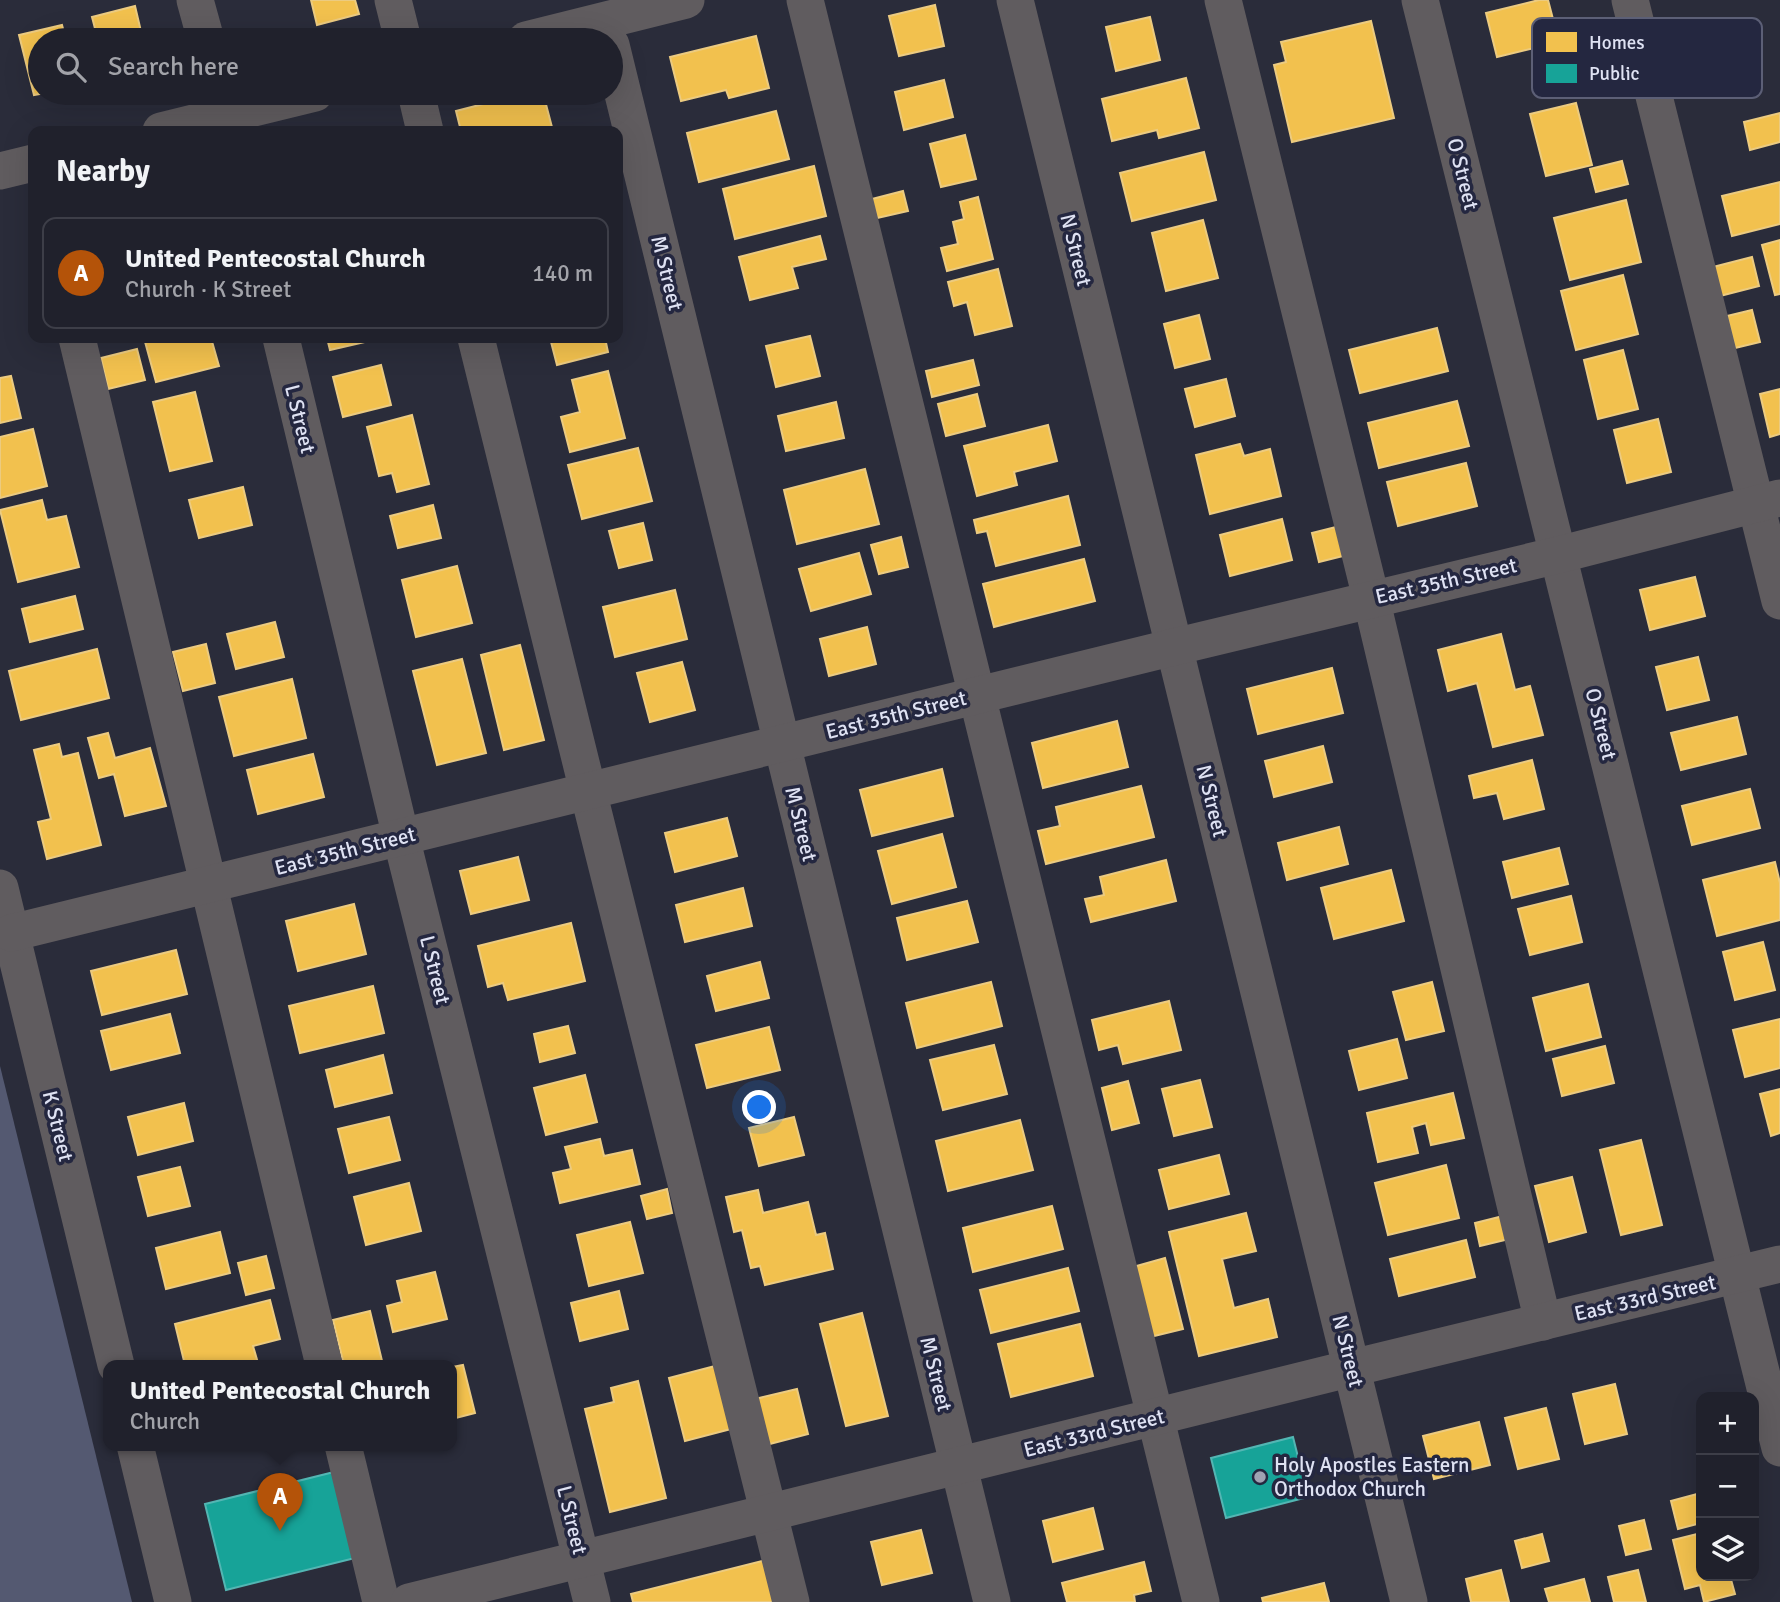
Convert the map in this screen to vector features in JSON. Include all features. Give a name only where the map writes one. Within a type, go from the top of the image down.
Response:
[{"type":"street","points":[[195,0],[203,28]]},
{"type":"street","points":[[393,0],[400,28]]},
{"type":"street","points":[[606,27],[686,0]]},
{"type":"street","points":[[805,0],[1201,1602]]},
{"type":"street","name":"N Street","points":[[1015,0],[1409,1602]]},
{"type":"street","points":[[1223,0],[1371,598],[1543,1322]]},
{"type":"street","name":"O Street","points":[[1420,0],[1780,1448]]},
{"type":"street","points":[[1630,0],[1635,18]]},
{"type":"street","name":"M Street","points":[[623,96],[992,1602]]},
{"type":"street","points":[[1657,98],[1768,501],[1780,601]]},
{"type":"street","points":[[179,126],[262,105]]},
{"type":"street","points":[[419,105],[424,126]]},
{"type":"street","points":[[0,171],[28,164]]},
{"type":"street","points":[[78,343],[323,1360]]},
{"type":"street","name":"L Street","points":[[282,343],[401,837],[592,1602]]},
{"type":"street","points":[[477,343],[791,1602]]},
{"type":"street","name":"East 35th Street","points":[[11,933],[1371,598],[1558,555],[1768,501]]},
{"type":"street","name":"K Street","points":[[0,888],[115,1360]]},
{"type":"street","name":"East 33rd Street","points":[[409,1602],[1780,1264]]},
{"type":"street","points":[[136,1451],[173,1602]]},
{"type":"street","points":[[344,1451],[381,1602]]},
{"type":"shaded area","points":[[0,1066],[132,1602],[0,1602]]},
{"type":"building: Homes","points":[[311,0],[355,0],[359,14],[317,25]]},
{"type":"building: Homes","points":[[1548,0],[1553,18],[1532,18],[1532,49],[1497,57],[1486,13]]},
{"type":"building: Homes","points":[[935,5],[944,46],[899,56],[889,16]]},
{"type":"building: Homes","points":[[135,6],[140,28],[95,28],[92,17]]},
{"type":"building: Homes","points":[[1150,17],[1160,60],[1116,71],[1106,27]]},
{"type":"building: Homes","points":[[1371,21],[1394,118],[1292,142],[1274,65],[1286,62],[1281,42]]},
{"type":"building: Homes","points":[[28,33],[28,71],[19,35]]},
{"type":"building: Homes","points":[[756,36],[769,88],[729,98],[726,90],[681,101],[670,57]]},
{"type":"building: Homes","points":[[1186,78],[1199,128],[1159,138],[1157,130],[1112,141],[1102,99]]},
{"type":"building: Homes","points":[[944,80],[953,117],[904,130],[895,92]]},
{"type":"building: Homes","points":[[1576,103],[1592,165],[1546,176],[1530,114]]},
{"type":"building: Homes","points":[[479,105],[546,105],[552,126],[460,126],[456,111]]},
{"type":"building: Homes","points":[[776,111],[789,159],[699,182],[687,133]]},
{"type":"building: Homes","points":[[1780,113],[1780,142],[1750,150],[1744,122]]},
{"type":"building: Homes","points":[[965,135],[976,179],[941,187],[930,144]]},
{"type":"building: Homes","points":[[1204,152],[1216,200],[1132,221],[1120,173]]},
{"type":"building: Homes","points":[[1622,161],[1628,184],[1596,192],[1590,169]]},
{"type":"building: Homes","points":[[814,166],[826,216],[735,239],[723,189]]},
{"type":"building: Homes","points":[[1780,182],[1780,224],[1732,236],[1722,196]]},
{"type":"building: Homes","points":[[903,191],[908,211],[877,218],[872,199]]},
{"type":"building: Homes","points":[[978,197],[993,259],[947,271],[941,248],[958,244],[953,222],[964,219],[960,202]]},
{"type":"building: Homes","points":[[1626,200],[1641,262],[1570,280],[1554,218]]},
{"type":"building: Homes","points":[[1203,220],[1218,278],[1166,291],[1152,233]]},
{"type":"building: Homes","points":[[820,236],[826,259],[792,267],[798,288],[750,300],[739,257]]},
{"type":"building: Homes","points":[[1780,240],[1780,294],[1775,295],[1762,245]]},
{"type":"building: Homes","points":[[1752,257],[1759,286],[1720,296],[1713,267]]},
{"type":"building: Homes","points":[[998,269],[1012,326],[975,335],[967,302],[954,306],[948,282]]},
{"type":"building: Homes","points":[[1623,275],[1638,334],[1576,350],[1561,291]]},
{"type":"building: Homes","points":[[1752,310],[1760,342],[1735,348],[1727,316]]},
{"type":"building: Homes","points":[[1199,315],[1210,359],[1175,368],[1164,324]]},
{"type":"building: Homes","points":[[1437,328],[1448,371],[1360,393],[1349,350]]},
{"type":"building: Homes","points":[[810,336],[820,376],[776,387],[766,346]]},
{"type":"building: Homes","points":[[145,343],[212,343],[219,366],[156,382]]},
{"type":"building: Homes","points":[[328,343],[361,343],[330,350]]},
{"type":"building: Homes","points":[[551,343],[606,343],[608,352],[557,365]]},
{"type":"building: Homes","points":[[137,349],[145,380],[108,389],[101,358]]},
{"type":"building: Homes","points":[[1623,350],[1638,409],[1598,419],[1584,360]]},
{"type":"building: Homes","points":[[973,360],[979,385],[932,397],[926,371]]},
{"type":"building: Homes","points":[[381,365],[391,405],[343,417],[333,377]]},
{"type":"building: Homes","points":[[608,371],[625,438],[570,452],[561,417],[580,412],[572,380]]},
{"type":"building: Homes","points":[[11,376],[21,418],[0,423],[0,378]]},
{"type":"building: Homes","points":[[1226,379],[1235,416],[1195,427],[1185,389]]},
{"type":"building: Homes","points":[[1780,389],[1780,434],[1770,437],[1760,394]]},
{"type":"building: Homes","points":[[195,392],[212,461],[170,471],[153,402]]},
{"type":"building: Homes","points":[[977,394],[985,426],[946,436],[938,404]]},
{"type":"building: Homes","points":[[1457,401],[1469,446],[1379,468],[1368,423]]},
{"type":"building: Homes","points":[[836,402],[844,438],[786,451],[778,416]]},
{"type":"building: Homes","points":[[412,415],[429,484],[397,492],[392,473],[379,476],[367,427]]},
{"type":"building: Homes","points":[[1658,419],[1671,472],[1627,483],[1614,430]]},
{"type":"building: Homes","points":[[1048,425],[1057,461],[1014,472],[1017,485],[977,496],[964,446]]},
{"type":"building: Homes","points":[[33,429],[47,486],[0,498],[0,437]]},
{"type":"building: Homes","points":[[1240,444],[1244,456],[1270,449],[1281,496],[1210,514],[1196,455]]},
{"type":"building: Homes","points":[[638,448],[652,501],[582,519],[568,465]]},
{"type":"building: Homes","points":[[1466,463],[1477,506],[1398,526],[1387,482]]},
{"type":"building: Homes","points":[[865,469],[879,524],[797,544],[784,490]]},
{"type":"building: Homes","points":[[243,487],[252,525],[199,538],[189,500]]},
{"type":"building: Homes","points":[[1068,496],[1080,545],[996,566],[987,531],[977,533],[974,520]]},
{"type":"building: Homes","points":[[42,500],[47,520],[66,516],[79,567],[18,582],[0,510]]},
{"type":"building: Homes","points":[[433,505],[441,538],[398,548],[390,516]]},
{"type":"building: Homes","points":[[1282,519],[1292,560],[1230,576],[1220,535]]},
{"type":"building: Homes","points":[[643,523],[652,560],[619,568],[609,531]]},
{"type":"building: Homes","points":[[1336,527],[1343,556],[1319,562],[1312,533]]},
{"type":"building: Homes","points":[[901,537],[908,567],[879,574],[871,545]]},
{"type":"building: Homes","points":[[859,553],[871,594],[811,611],[799,569]]},
{"type":"building: Homes","points":[[1084,559],[1095,601],[994,627],[983,584]]},
{"type":"building: Homes","points":[[457,566],[472,623],[416,637],[402,580]]},
{"type":"building: Homes","points":[[1695,577],[1705,616],[1650,630],[1640,590]]},
{"type":"building: Homes","points":[[675,590],[687,639],[615,657],[603,607]]},
{"type":"building: Homes","points":[[75,596],[83,629],[30,642],[22,609]]},
{"type":"building: Homes","points":[[275,622],[284,657],[236,669],[227,634]]},
{"type":"building: Homes","points":[[867,627],[876,664],[829,676],[820,639]]},
{"type":"building: Homes","points":[[1501,634],[1515,690],[1530,686],[1543,735],[1493,747],[1477,683],[1448,691],[1438,650]]},
{"type":"building: Homes","points":[[206,644],[215,683],[183,691],[173,652]]},
{"type":"building: Homes","points":[[520,645],[544,740],[504,750],[481,655]]},
{"type":"building: Homes","points":[[97,649],[109,698],[21,720],[9,671]]},
{"type":"building: Homes","points":[[1698,657],[1709,700],[1667,710],[1656,667]]},
{"type":"building: Homes","points":[[462,659],[486,753],[437,765],[413,671]]},
{"type":"building: Homes","points":[[682,662],[695,710],[650,722],[637,673]]},
{"type":"building: Homes","points":[[1332,668],[1343,713],[1258,734],[1247,689]]},
{"type":"building: Homes","points":[[292,679],[306,738],[234,756],[219,697]]},
{"type":"building: Homes","points":[[1737,717],[1746,754],[1681,770],[1671,733]]},
{"type":"building: Homes","points":[[1117,721],[1128,767],[1043,788],[1032,743]]},
{"type":"building: Homes","points":[[108,733],[115,758],[150,748],[166,806],[125,816],[114,774],[99,778],[88,738]]},
{"type":"building: Homes","points":[[59,744],[62,757],[78,753],[101,845],[47,859],[38,822],[51,819],[34,750]]},
{"type":"building: Homes","points":[[1323,746],[1332,782],[1274,797],[1265,761]]},
{"type":"building: Homes","points":[[313,754],[324,797],[258,814],[247,770]]},
{"type":"building: Homes","points":[[1532,760],[1544,809],[1504,819],[1497,793],[1474,798],[1469,776]]},
{"type":"building: Homes","points":[[942,769],[953,816],[872,836],[860,790]]},
{"type":"building: Homes","points":[[1141,786],[1154,837],[1046,864],[1038,831],[1060,826],[1056,807]]},
{"type":"building: Homes","points":[[1750,789],[1760,828],[1692,845],[1682,806]]},
{"type":"building: Homes","points":[[727,818],[737,856],[675,872],[665,833]]},
{"type":"building: Homes","points":[[1339,827],[1348,864],[1287,880],[1278,843]]},
{"type":"building: Homes","points":[[942,834],[956,887],[892,904],[878,851]]},
{"type":"building: Homes","points":[[1559,848],[1568,884],[1512,898],[1503,862]]},
{"type":"building: Homes","points":[[518,857],[529,900],[471,914],[460,871]]},
{"type":"building: Homes","points":[[1166,860],[1176,901],[1091,922],[1085,899],[1104,895],[1100,877]]},
{"type":"building: Homes","points":[[1775,862],[1780,883],[1780,920],[1717,936],[1703,880]]},
{"type":"building: Homes","points":[[1391,870],[1404,921],[1334,939],[1321,888]]},
{"type":"building: Homes","points":[[743,888],[752,926],[685,942],[676,905]]},
{"type":"building: Homes","points":[[1571,896],[1582,942],[1530,955],[1518,909]]},
{"type":"building: Homes","points":[[967,901],[978,942],[907,960],[897,918]]},
{"type":"building: Homes","points":[[354,904],[366,954],[298,971],[286,921]]},
{"type":"building: Homes","points":[[571,923],[585,981],[508,1000],[503,983],[488,987],[478,946]]},
{"type":"building: Homes","points":[[1763,942],[1775,990],[1735,1000],[1723,952]]},
{"type":"building: Homes","points":[[176,950],[187,994],[102,1015],[91,971]]},
{"type":"building: Homes","points":[[760,962],[769,998],[716,1011],[707,976]]},
{"type":"building: Homes","points":[[991,982],[1002,1026],[917,1048],[906,1003]]},
{"type":"building: Homes","points":[[1432,982],[1444,1031],[1406,1040],[1393,992]]},
{"type":"building: Homes","points":[[1588,984],[1601,1037],[1546,1051],[1533,998]]},
{"type":"building: Homes","points":[[373,986],[384,1033],[300,1053],[289,1006]]},
{"type":"building: Homes","points":[[1169,1001],[1181,1050],[1123,1064],[1118,1045],[1099,1050],[1092,1020]]},
{"type":"building: Homes","points":[[170,1014],[180,1053],[111,1070],[101,1031]]},
{"type":"building: Homes","points":[[1780,1019],[1780,1068],[1745,1077],[1733,1030]]},
{"type":"building: Homes","points":[[568,1026],[575,1053],[540,1062],[534,1034]]},
{"type":"building: Homes","points":[[769,1027],[780,1070],[707,1088],[696,1045]]},
{"type":"building: Homes","points":[[1397,1039],[1407,1078],[1359,1090],[1349,1051]]},
{"type":"building: Homes","points":[[994,1045],[1007,1094],[943,1110],[930,1060]]},
{"type":"building: Homes","points":[[1605,1046],[1614,1083],[1562,1096],[1553,1059]]},
{"type":"building: Homes","points":[[383,1055],[392,1093],[335,1107],[326,1070]]},
{"type":"building: Homes","points":[[585,1075],[597,1122],[546,1135],[534,1088]]},
{"type":"building: Homes","points":[[1200,1080],[1212,1127],[1174,1136],[1162,1089]]},
{"type":"building: Homes","points":[[1128,1081],[1139,1123],[1112,1130],[1102,1088]]},
{"type":"building: Homes","points":[[1780,1089],[1780,1133],[1771,1136],[1760,1094]]},
{"type":"building: Homes","points":[[1453,1093],[1464,1138],[1431,1145],[1426,1123],[1412,1127],[1418,1153],[1378,1162],[1367,1113]]},
{"type":"building: Homes","points":[[184,1103],[193,1141],[138,1155],[128,1117]]},
{"type":"building: Homes","points":[[389,1117],[400,1160],[349,1173],[338,1129]]},
{"type":"building: Homes","points":[[794,1117],[804,1155],[759,1166],[749,1128]]},
{"type":"building: Homes","points":[[1020,1120],[1033,1170],[948,1191],[936,1141]]},
{"type":"building: Homes","points":[[600,1139],[604,1156],[632,1150],[640,1184],[560,1203],[553,1173],[571,1169],[565,1147]]},
{"type":"building: Homes","points":[[1641,1140],[1662,1225],[1621,1235],[1600,1150]]},
{"type":"building: Homes","points":[[1219,1155],[1229,1194],[1169,1209],[1159,1170]]},
{"type":"building: Homes","points":[[1446,1165],[1459,1218],[1388,1235],[1375,1183]]},
{"type":"building: Homes","points":[[180,1167],[190,1206],[148,1216],[138,1177]]},
{"type":"building: Homes","points":[[1572,1177],[1586,1232],[1549,1242],[1535,1186]]},
{"type":"building: Homes","points":[[409,1183],[421,1231],[366,1245],[354,1197]]},
{"type":"building: Homes","points":[[667,1189],[672,1213],[647,1219],[641,1196]]},
{"type":"building: Homes","points":[[758,1190],[763,1213],[808,1202],[816,1235],[825,1233],[833,1269],[765,1285],[760,1266],[751,1268],[742,1230],[734,1232],[726,1197]]},
{"type":"building: Homes","points":[[1052,1206],[1063,1249],[973,1272],[963,1228]]},
{"type":"building: Homes","points":[[1246,1213],[1256,1251],[1222,1259],[1234,1308],[1268,1299],[1277,1337],[1199,1356],[1169,1232]]},
{"type":"building: Homes","points":[[1503,1216],[1509,1239],[1480,1246],[1475,1223]]},
{"type":"building: Homes","points":[[630,1222],[643,1273],[589,1286],[577,1235]]},
{"type":"building: Homes","points":[[220,1232],[230,1273],[166,1289],[156,1248]]},
{"type":"building: Homes","points":[[1466,1240],[1475,1277],[1399,1296],[1390,1259]]},
{"type":"building: Homes","points":[[266,1256],[274,1288],[246,1295],[238,1263]]},
{"type":"building: Homes","points":[[1165,1258],[1183,1329],[1150,1337],[1133,1267]]},
{"type":"building: Homes","points":[[1068,1268],[1079,1311],[991,1333],[980,1290]]},
{"type":"building: Homes","points":[[435,1272],[447,1319],[393,1332],[387,1306],[402,1302],[397,1281]]},
{"type":"building: Homes","points":[[619,1291],[628,1329],[580,1341],[571,1303]]},
{"type":"building: Homes","points":[[270,1300],[280,1339],[253,1346],[257,1360],[184,1360],[175,1324]]},
{"type":"building: Homes","points":[[370,1311],[382,1360],[343,1360],[333,1320]]},
{"type":"building: Homes","points":[[862,1313],[888,1416],[846,1426],[820,1324]]},
{"type":"building: Homes","points":[[1080,1324],[1093,1376],[1011,1397],[998,1344]]},
{"type":"building: Homes","points":[[463,1365],[475,1413],[457,1418],[457,1366]]},
{"type":"building: Homes","points":[[715,1366],[731,1429],[685,1441],[669,1378]]},
{"type":"building: Homes","points":[[638,1381],[666,1498],[610,1512],[585,1409],[614,1402],[611,1388]]},
{"type":"building: Homes","points":[[1615,1384],[1627,1434],[1585,1444],[1573,1394]]},
{"type":"building: Homes","points":[[797,1389],[808,1434],[766,1445],[755,1399]]},
{"type":"building: Homes","points":[[1546,1408],[1559,1459],[1518,1469],[1505,1418]]},
{"type":"building: Homes","points":[[1479,1422],[1490,1465],[1434,1479],[1423,1436]]},
{"type":"building: Homes","points":[[1696,1494],[1696,1524],[1678,1529],[1671,1501]]},
{"type":"building: Homes","points":[[1093,1508],[1103,1549],[1053,1562],[1043,1521]]},
{"type":"building: Homes","points":[[1644,1520],[1651,1549],[1626,1555],[1619,1526]]},
{"type":"building: Homes","points":[[921,1530],[932,1573],[882,1585],[871,1542]]},
{"type":"building: Homes","points":[[1542,1534],[1549,1561],[1522,1568],[1515,1541]]},
{"type":"building: Homes","points":[[1696,1534],[1696,1581],[1731,1581],[1735,1594],[1704,1602],[1700,1585],[1685,1589],[1673,1540]]},
{"type":"building: Homes","points":[[766,1560],[777,1602],[633,1602],[631,1594]]},
{"type":"building: Homes","points":[[1144,1562],[1151,1591],[1134,1595],[1135,1602],[1067,1602],[1062,1583]]},
{"type":"building: Homes","points":[[1501,1570],[1509,1602],[1471,1602],[1466,1579]]},
{"type":"building: Homes","points":[[1638,1570],[1646,1602],[1614,1602],[1608,1577]]},
{"type":"building: Homes","points":[[1584,1579],[1590,1602],[1549,1602],[1545,1589]]},
{"type":"building: Homes","points":[[1324,1583],[1329,1602],[1263,1602],[1262,1598]]},
{"type":"building: Public","name":"Holy Apostles Eastern Orthodox Church","points":[[1293,1437],[1308,1497],[1226,1518],[1211,1458]]},
{"type":"building: Public","points":[[334,1472],[355,1558],[226,1590],[205,1504]]},
{"type":"place","name":"Holy Apostles Eastern Orthodox Church","points":[[1260,1477]]},
{"type":"place","name":"United Pentecostal Church","points":[[280,1531]]}]
